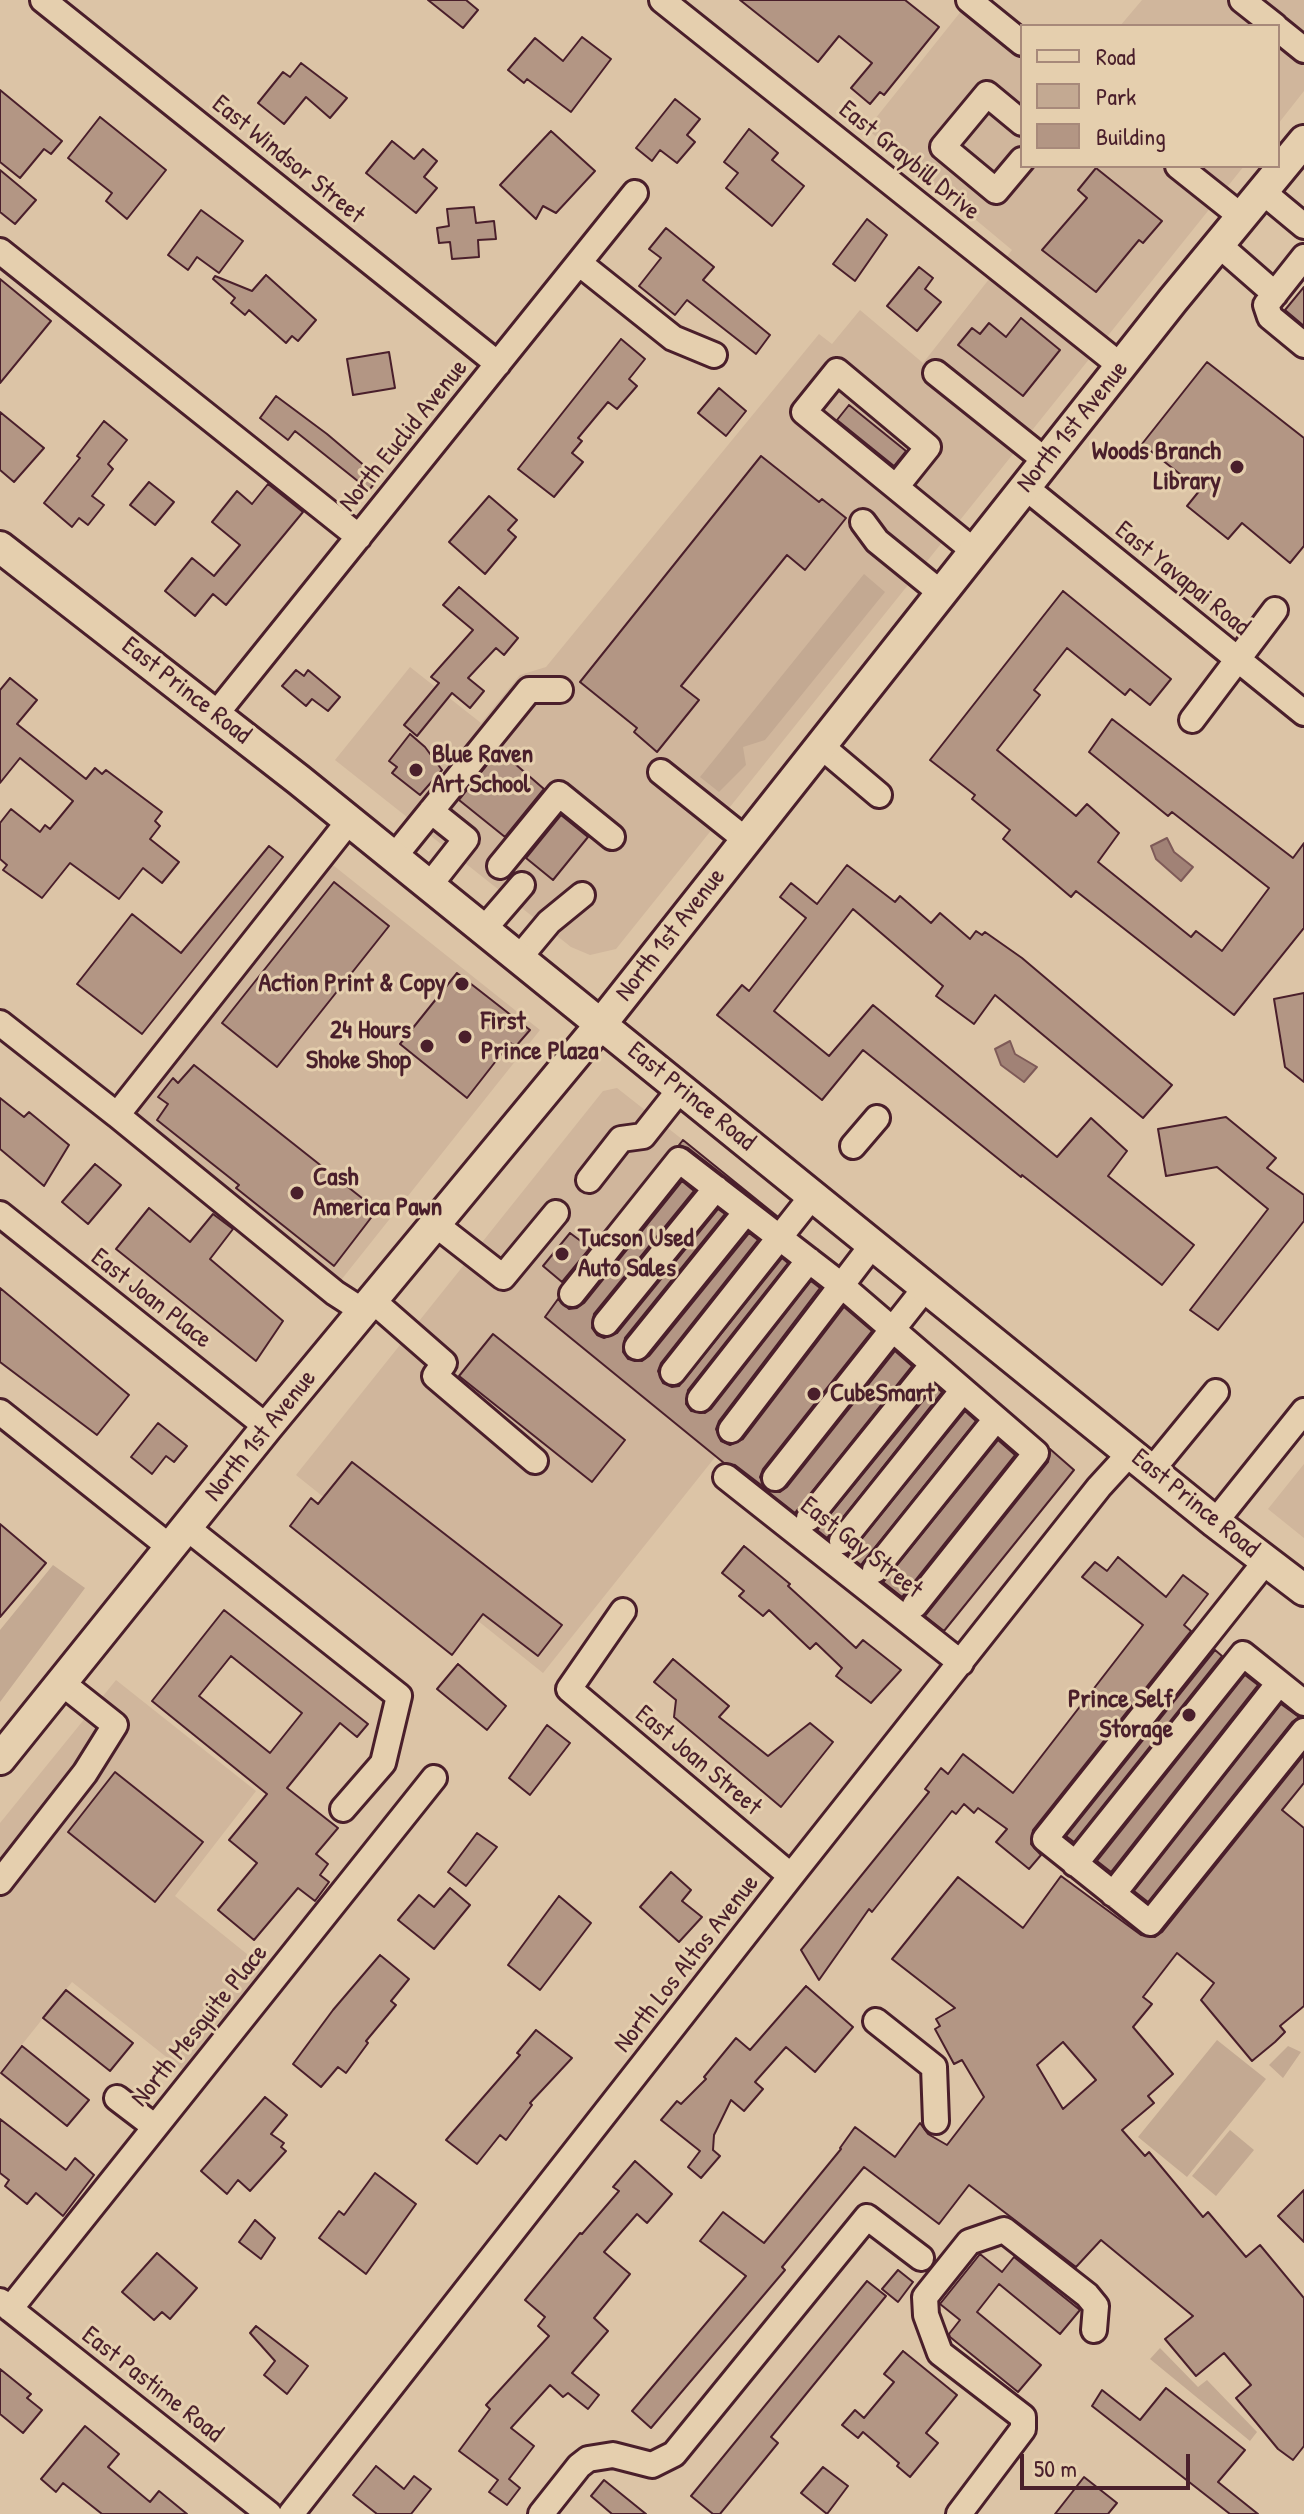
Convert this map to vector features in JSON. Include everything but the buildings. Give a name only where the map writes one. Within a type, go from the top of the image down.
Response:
[{"type":"main road","name":"North 1st Avenue","points":[[0,1759],[267,1427],[601,1024],[1121,366],[1304,141]]},
{"type":"main road","name":"East Prince Road","points":[[0,547],[216,714],[1215,1522],[1304,1590]]},
{"type":"street","name":"East Windsor Street","points":[[43,0],[498,364]]},
{"type":"street","name":"East Graybill Drive","points":[[662,0],[1121,366]]},
{"type":"street","points":[[969,0],[1020,41]]},
{"type":"street","points":[[1242,0],[1272,24]]},
{"type":"street","points":[[1280,30],[1304,50]]},
{"type":"street","points":[[1020,121],[987,94],[943,147],[996,191],[1020,162]]},
{"type":"street","points":[[1181,168],[1242,217]]},
{"type":"street","points":[[1263,192],[1304,226]]},
{"type":"street","name":"North Euclid Avenue","points":[[216,714],[635,193]]},
{"type":"street","points":[[1219,245],[1275,294]]},
{"type":"street","points":[[0,251],[359,537]]},
{"type":"street","points":[[1304,257],[1266,305],[1270,317],[1304,345]]},
{"type":"street","points":[[579,263],[673,338],[714,355]]},
{"type":"street","points":[[896,487],[928,447],[837,371],[804,412],[974,551]]},
{"type":"street","points":[[936,373],[1046,461]]},
{"type":"street","name":"East Yavapai Road","points":[[1025,487],[1304,713]]},
{"type":"street","points":[[863,522],[877,541],[941,593]]},
{"type":"street","points":[[1192,720],[1275,610]]},
{"type":"street","points":[[394,857],[529,690],[560,690]]},
{"type":"street","points":[[821,746],[879,795]]},
{"type":"street","points":[[661,772],[746,840]]},
{"type":"street","points":[[500,866],[559,794],[612,837]]},
{"type":"street","points":[[429,886],[466,839],[431,811]]},
{"type":"street","points":[[117,1115],[349,821]]},
{"type":"street","points":[[484,929],[522,885]]},
{"type":"street","points":[[519,958],[549,922],[582,895]]},
{"type":"street","points":[[0,1023],[335,1293],[368,1306],[444,1363],[435,1376],[535,1461]]},
{"type":"street","points":[[589,1180],[621,1139],[643,1136],[681,1088]]},
{"type":"street","points":[[853,1146],[877,1118]]},
{"type":"street","points":[[572,1294],[679,1160],[841,1285],[1036,1453],[915,1605]]},
{"type":"street","points":[[606,1323],[716,1188]]},
{"type":"street","points":[[673,1372],[813,1195]]},
{"type":"street","points":[[637,1347],[746,1212]]},
{"type":"street","points":[[435,1224],[503,1277],[556,1213]]},
{"type":"street","name":"East Joan Place","points":[[0,1214],[267,1427]]},
{"type":"street","points":[[731,1430],[873,1244]]},
{"type":"street","points":[[700,1399],[809,1260]]},
{"type":"street","points":[[775,1478],[926,1287]]},
{"type":"street","points":[[809,1518],[934,1365]]},
{"type":"street","points":[[842,1541],[963,1390]]},
{"type":"street","name":"North Los Altos Avenue","points":[[291,2514],[1099,1487],[1142,1461],[1216,1392]]},
{"type":"street","points":[[1215,1522],[1304,1411]]},
{"type":"street","points":[[0,1412],[399,1696],[383,1763],[343,1809]]},
{"type":"street","points":[[875,1570],[996,1419]]},
{"type":"street","name":"East Gay Street","points":[[726,1477],[961,1663]]},
{"type":"street","points":[[1266,1561],[1045,1839],[1150,1923],[1304,1731]]},
{"type":"street","name":"East Joan Street","points":[[623,1611],[569,1689],[791,1876]]},
{"type":"street","points":[[1075,1864],[1243,1654],[1304,1703]]},
{"type":"street","points":[[0,1882],[85,1773],[115,1725],[62,1683]]},
{"type":"street","points":[[1113,1894],[1279,1683]]},
{"type":"street","name":"North Mesquite Place","points":[[5,2305],[155,2127],[434,1778]]},
{"type":"street","points":[[876,2021],[934,2067],[936,2121]]},
{"type":"street","points":[[117,2098],[155,2127]]},
{"type":"street","points":[[541,2514],[588,2459],[613,2455],[652,2465],[674,2454],[867,2217],[921,2258]]},
{"type":"street","points":[[959,2514],[1023,2429],[1023,2417],[940,2353],[926,2315],[925,2297],[969,2242],[1004,2230],[1087,2295],[1096,2306],[1094,2330]]},
{"type":"street","name":"East Pastime Road","points":[[5,2305],[269,2514]]},
{"type":"shaded area","points":[[970,0],[988,0],[1020,25],[1020,168],[1242,168],[616,949],[590,955],[571,947],[335,760],[410,667],[481,723],[520,675],[546,667],[819,334],[832,344],[860,310],[923,363],[1012,250],[867,129]]},
{"type":"shaded area","points":[[1142,0],[1304,0],[1304,91],[1280,121],[1280,24],[1122,24]]},
{"type":"shaded area","points":[[1167,838],[1174,852],[1193,867],[1181,881],[1156,859],[1151,846]]},
{"type":"shaded area","points":[[314,850],[540,1030],[326,1299],[100,1119]]},
{"type":"shaded area","points":[[1010,1041],[1015,1054],[1037,1067],[1024,1082],[1001,1065],[995,1049]]},
{"type":"shaded area","points":[[617,1088],[683,1140],[545,1317],[716,1456],[543,1673],[296,1475],[603,1091]]},
{"type":"shaded area","points":[[1304,1464],[1304,1538],[1268,1509]]},
{"type":"shaded area","points":[[116,1680],[256,1791],[175,1896],[268,1971],[189,2075],[72,1982],[0,2072],[0,1823]]},
{"type":"green space","points":[[864,574],[885,592],[765,740],[743,747],[746,765],[719,792],[700,777]]},
{"type":"green space","points":[[53,1565],[85,1588],[0,1702],[0,1630]]},
{"type":"green space","points":[[1217,2040],[1266,2079],[1187,2177],[1138,2137]]},
{"type":"green space","points":[[1288,2046],[1301,2052],[1283,2078],[1269,2065]]},
{"type":"green space","points":[[1230,2130],[1254,2150],[1216,2196],[1192,2176]]},
{"type":"green space","points":[[1160,2348],[1198,2387],[1207,2380],[1257,2432],[1250,2441],[1150,2359]]},
{"type":"place","name":"Woods Branch Library","points":[[1237,467]]},
{"type":"place","name":"Blue Raven Art School","points":[[416,770]]},
{"type":"place","name":"Action Print & Copy","points":[[462,984]]},
{"type":"place","name":"First Prince Plaza","points":[[465,1037]]},
{"type":"place","name":"24 Hours Shoke Shop","points":[[427,1046]]},
{"type":"place","name":"Cash America Pawn","points":[[297,1193]]},
{"type":"place","name":"Tucson Used Auto Sales","points":[[562,1254]]},
{"type":"place","name":"CubeSmart","points":[[814,1394]]},
{"type":"place","name":"Prince Self Storage","points":[[1189,1715]]}]
